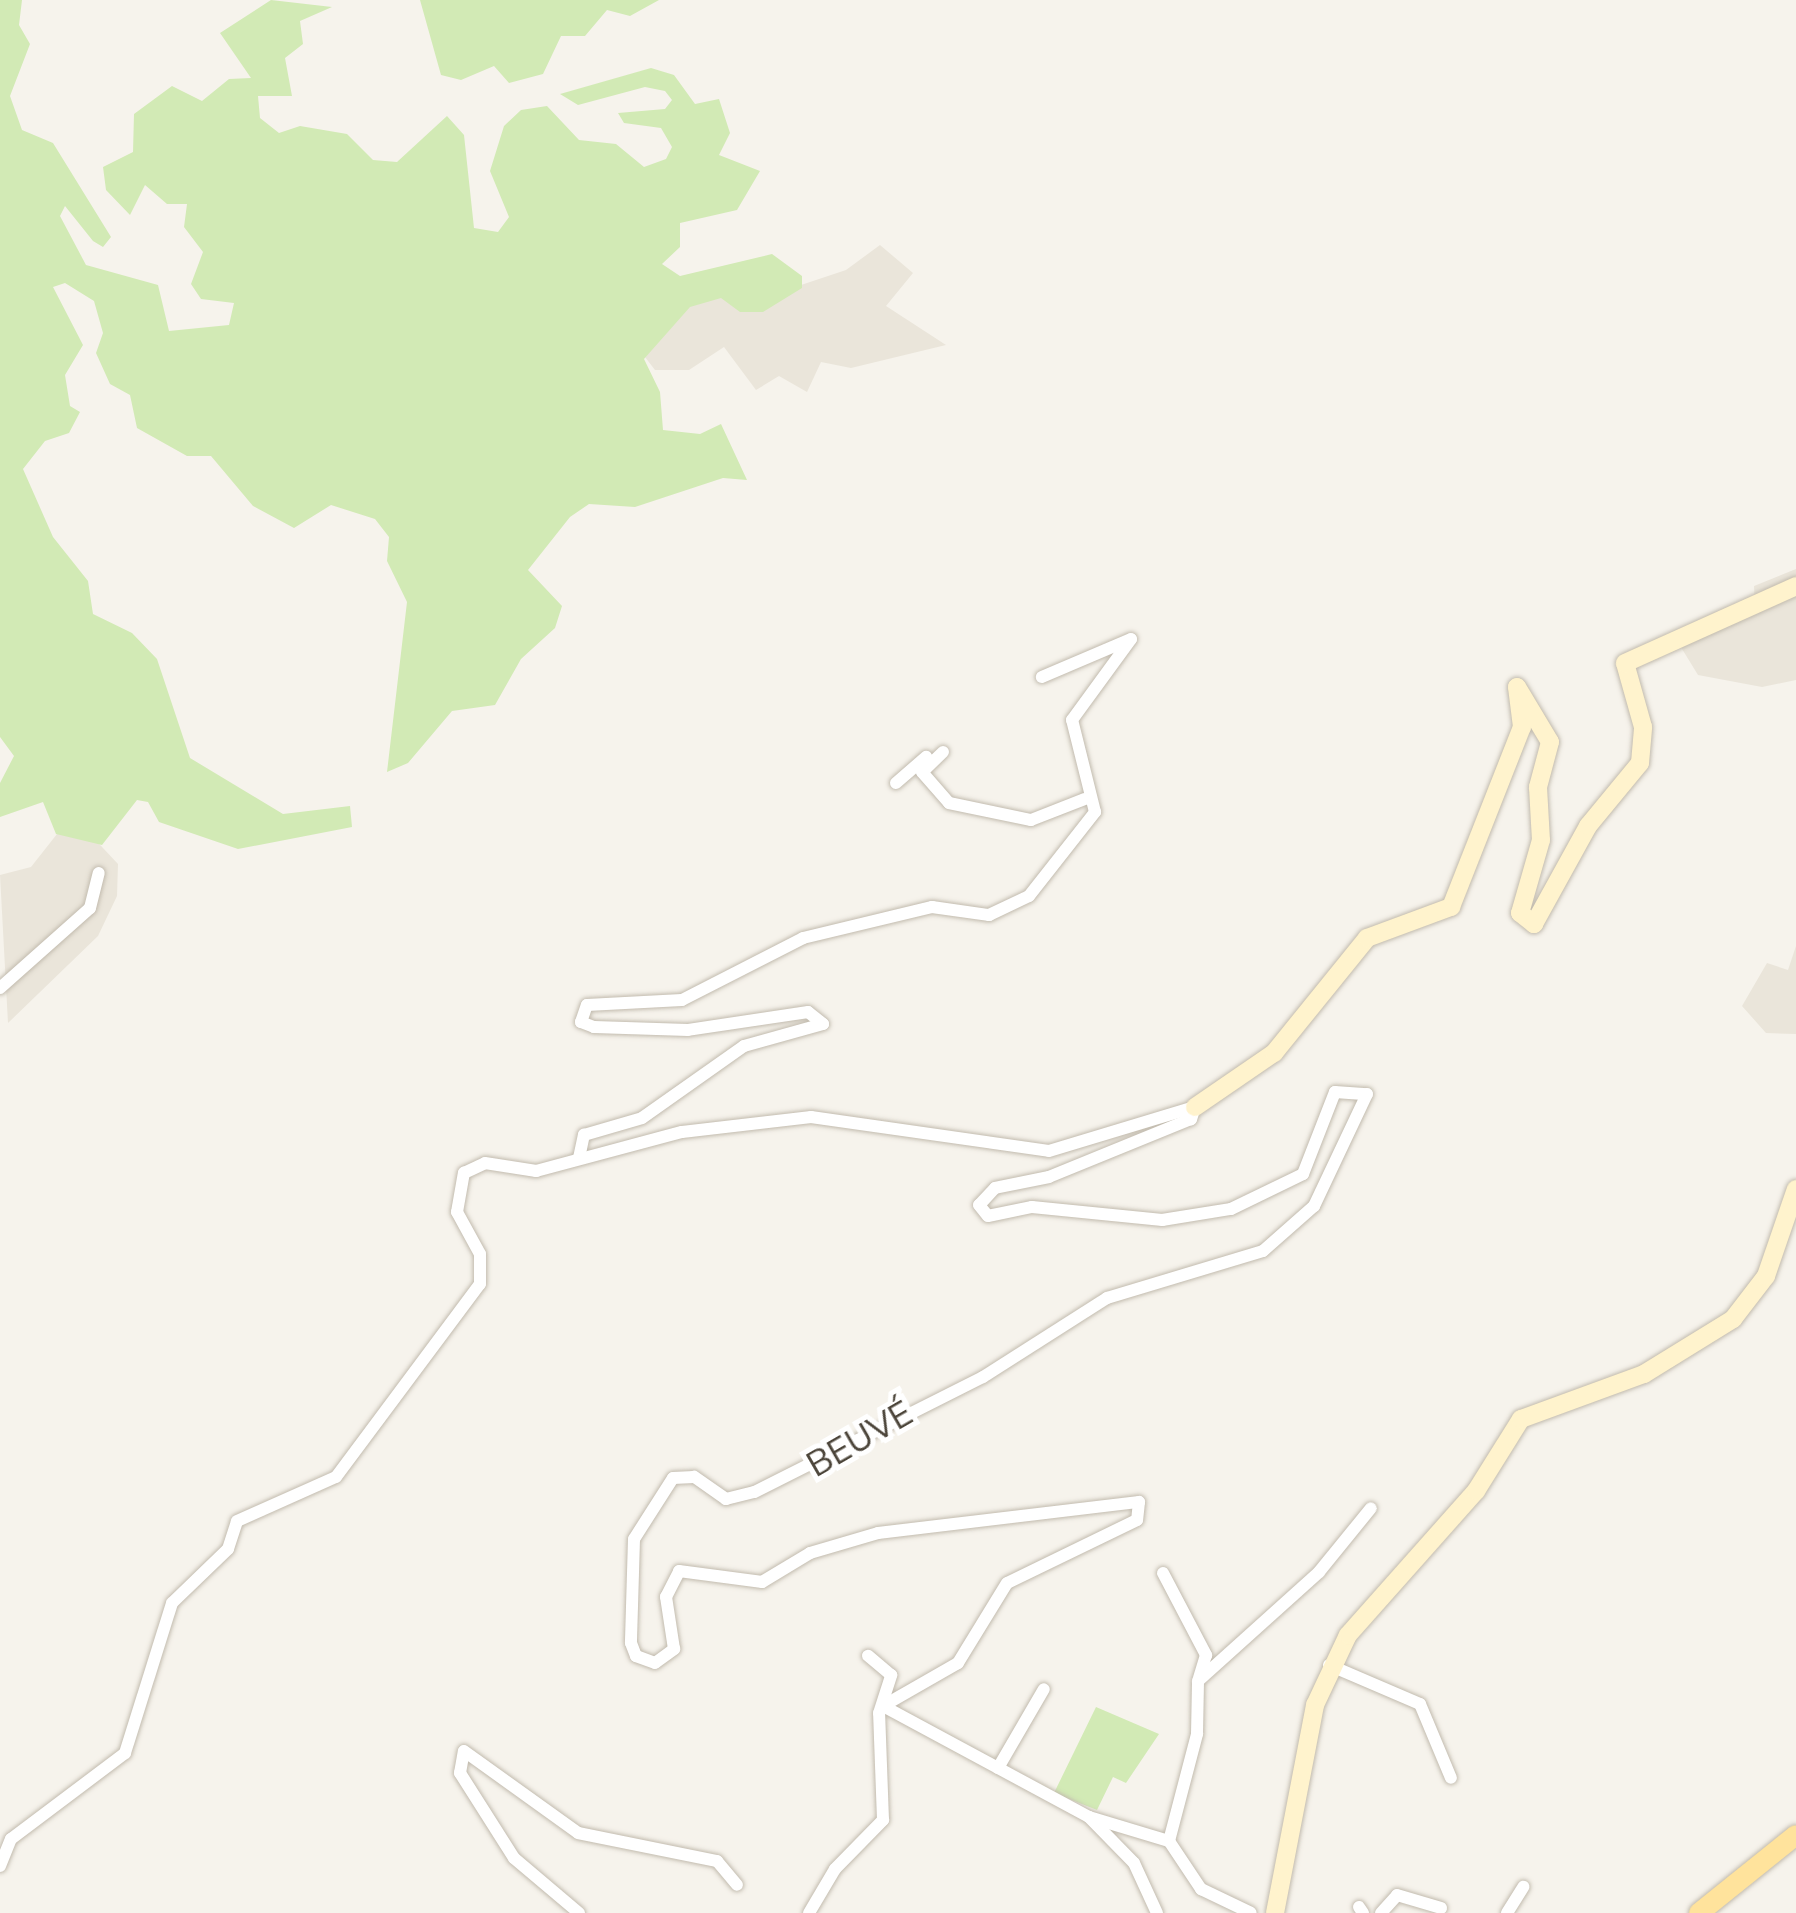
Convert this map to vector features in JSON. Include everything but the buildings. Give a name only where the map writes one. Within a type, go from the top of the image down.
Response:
[{"type":"main road","points":[[1700,1913],[1796,1835]]},
{"type":"street","points":[[0,1866],[11,1840],[125,1752],[172,1603],[228,1549],[237,1522],[336,1478],[480,1284],[480,1254],[456,1212],[464,1173],[485,1163],[536,1171],[682,1132],[811,1117],[1048,1152],[1195,1108],[1274,1053],[1367,938],[1435,918],[1470,871],[1522,727],[1514,692],[1522,686],[1550,742],[1538,787],[1541,840],[1520,913],[1540,921],[1588,826],[1640,763],[1643,728],[1622,669],[1633,657],[1796,586]]},
{"type":"street","points":[[579,1158],[584,1135],[642,1118],[759,1038],[823,1024],[808,1012],[688,1030],[594,1027],[581,1022],[587,1006],[682,1000],[803,938],[910,910],[1014,909],[1095,812],[1085,799],[1072,720],[1131,639],[1042,677]]},
{"type":"street","points":[[896,783],[920,758],[943,752],[922,772],[949,803],[1031,820],[1085,799]]},
{"type":"street","points":[[0,988],[90,908],[99,873]]},
{"type":"street","name":"BEUVÉ","points":[[883,1706],[958,1663],[1008,1583],[1137,1520],[1142,1505],[918,1525],[823,1547],[762,1582],[679,1571],[666,1597],[674,1650],[655,1663],[631,1643],[641,1522],[682,1474],[726,1499],[754,1492],[983,1377],[1107,1298],[1263,1251],[1314,1206],[1367,1094],[1335,1092],[1304,1174],[1230,1209],[1162,1220],[1032,1206],[988,1216],[978,1205],[995,1188],[1049,1177],[1191,1119],[1195,1108]]},
{"type":"street","points":[[1276,1913],[1329,1665],[1476,1492],[1520,1419],[1644,1374],[1733,1319],[1766,1276],[1796,1189]]},
{"type":"street","points":[[1198,1681],[1318,1572],[1370,1508]]},
{"type":"street","points":[[1163,1573],[1206,1655],[1198,1681],[1196,1734],[1169,1841]]},
{"type":"street","points":[[809,1913],[835,1868],[883,1820],[883,1706],[891,1675],[868,1656]]},
{"type":"street","points":[[1329,1665],[1420,1704],[1450,1778]]},
{"type":"street","points":[[998,1768],[1044,1689]]},
{"type":"street","points":[[883,1706],[1089,1816],[1169,1841],[1201,1889],[1251,1913]]},
{"type":"street","points":[[579,1913],[514,1858],[460,1773],[464,1751],[578,1833],[718,1861],[737,1884]]},
{"type":"street","points":[[1089,1816],[1134,1863],[1157,1913]]},
{"type":"street","points":[[1507,1913],[1524,1887]]},
{"type":"street","points":[[1381,1913],[1397,1895],[1442,1908]]},
{"type":"shaded area","points":[[880,245],[913,273],[886,306],[946,345],[851,368],[821,362],[807,392],[779,376],[756,390],[724,347],[689,370],[655,370],[638,348],[670,292],[783,291],[846,270]]},
{"type":"shaded area","points":[[1796,569],[1796,680],[1762,687],[1698,675],[1679,644],[1755,608],[1754,586]]},
{"type":"shaded area","points":[[72,815],[118,864],[117,896],[98,936],[8,1023],[0,875],[31,867]]},
{"type":"shaded area","points":[[1796,946],[1796,1034],[1766,1033],[1742,1006],[1767,963],[1788,970]]},
{"type":"green space","points":[[0,0],[22,0],[19,25],[30,44],[10,96],[22,130],[53,143],[111,237],[103,247],[93,241],[65,206],[60,216],[86,265],[158,285],[169,331],[229,325],[234,303],[201,299],[191,284],[203,252],[184,227],[187,204],[167,204],[145,185],[130,215],[106,190],[103,167],[133,152],[134,114],[172,86],[202,101],[229,79],[251,78],[220,33],[271,0],[332,7],[300,21],[303,44],[285,58],[292,96],[258,96],[260,118],[279,133],[300,126],[347,134],[373,160],[397,162],[447,116],[464,135],[474,228],[498,232],[509,217],[490,171],[504,126],[521,110],[547,106],[579,140],[616,144],[644,167],[666,159],[672,147],[661,128],[624,123],[618,113],[665,109],[672,100],[665,91],[645,87],[578,105],[560,94],[651,68],[674,75],[695,104],[719,99],[730,133],[719,155],[760,171],[737,210],[680,223],[680,247],[662,264],[680,276],[772,254],[802,276],[802,288],[763,312],[740,312],[721,298],[690,307],[644,359],[660,392],[663,430],[700,434],[721,424],[747,480],[723,478],[635,507],[589,504],[570,517],[528,570],[562,606],[555,628],[521,659],[495,705],[452,711],[408,763],[387,772],[407,602],[387,561],[389,537],[375,519],[331,505],[294,528],[253,506],[211,456],[187,456],[137,428],[130,395],[110,384],[96,353],[103,333],[94,301],[65,283],[53,287],[83,345],[65,375],[70,406],[80,412],[69,433],[45,441],[23,469],[53,537],[88,581],[93,614],[132,633],[157,659],[190,758],[283,814],[350,806],[352,827],[238,849],[159,822],[148,802],[137,800],[102,845],[56,834],[43,802],[0,817],[0,783],[14,756],[0,737]]},
{"type":"green space","points":[[420,0],[659,0],[630,16],[607,10],[585,36],[561,36],[543,74],[509,83],[494,66],[461,80],[441,75]]},
{"type":"green space","points":[[1096,1707],[1159,1734],[1126,1783],[1113,1777],[1097,1810],[1054,1793]]}]
